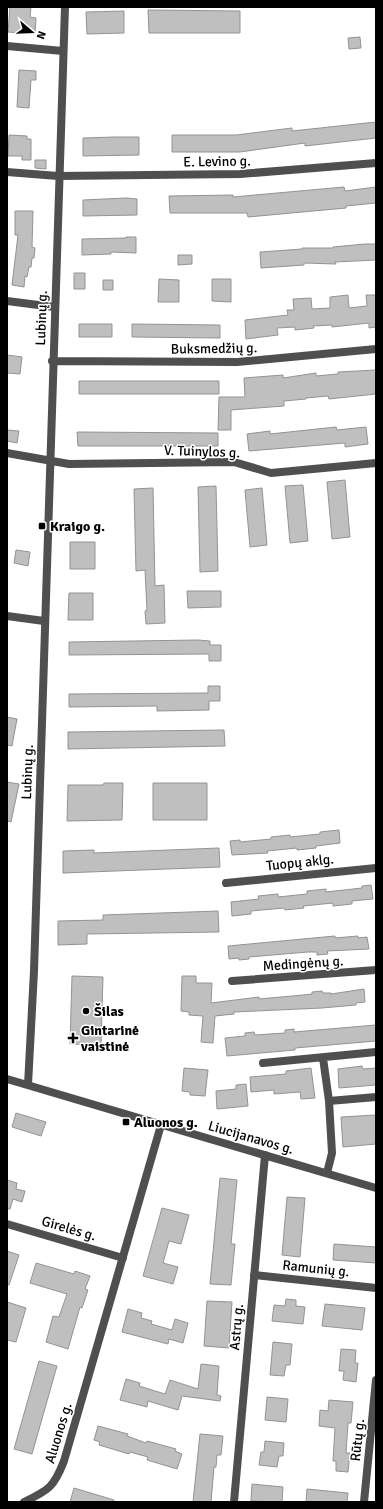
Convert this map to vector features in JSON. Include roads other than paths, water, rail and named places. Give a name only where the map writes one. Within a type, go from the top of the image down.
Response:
[{"type":"street","name":"Lubinų g.","points":[[28,1085],[34,971],[64,7]]},
{"type":"street","points":[[7,46],[63,51]]},
{"type":"street","name":"E. Levino g.","points":[[58,176],[240,174],[376,163]]},
{"type":"street","points":[[7,172],[58,176]]},
{"type":"street","points":[[7,301],[54,307]]},
{"type":"street","name":"Buksmedžių g.","points":[[52,361],[237,362],[376,349]]},
{"type":"street","points":[[7,454],[49,460]]},
{"type":"street","name":"V. Tuinylos g.","points":[[49,460],[69,464],[234,462],[271,473],[376,463]]},
{"type":"street","points":[[7,616],[44,621]]},
{"type":"street","name":"Tuopų aklg.","points":[[226,883],[376,868]]},
{"type":"street","name":"Medingėnų g.","points":[[232,981],[376,970]]},
{"type":"street","points":[[263,1063],[376,1052]]},
{"type":"street","points":[[323,1058],[329,1101],[332,1153],[327,1173]]},
{"type":"street","name":"Liucijanavos g.","points":[[7,1079],[376,1188]]},
{"type":"street","points":[[329,1101],[376,1098]]},
{"type":"street","name":"Aluonos g.","points":[[24,1502],[43,1493],[52,1486],[64,1461],[161,1125]]},
{"type":"street","name":"Astrų g.","points":[[234,1502],[265,1155]]},
{"type":"street","name":"Girelės g.","points":[[7,1224],[123,1258]]},
{"type":"street","name":"Ramunių g.","points":[[254,1275],[376,1288]]},
{"type":"street","name":"Rūtų g.","points":[[364,1502],[376,1380]]},
{"type":"place","name":"Kraigo g.","points":[[42,526]]},
{"type":"place","name":"Šilas","points":[[86,1011]]},
{"type":"place","name":"Gintarinė vaistinė","points":[[73,1038]]},
{"type":"place","name":"Aluonos g.","points":[[126,1122]]}]
